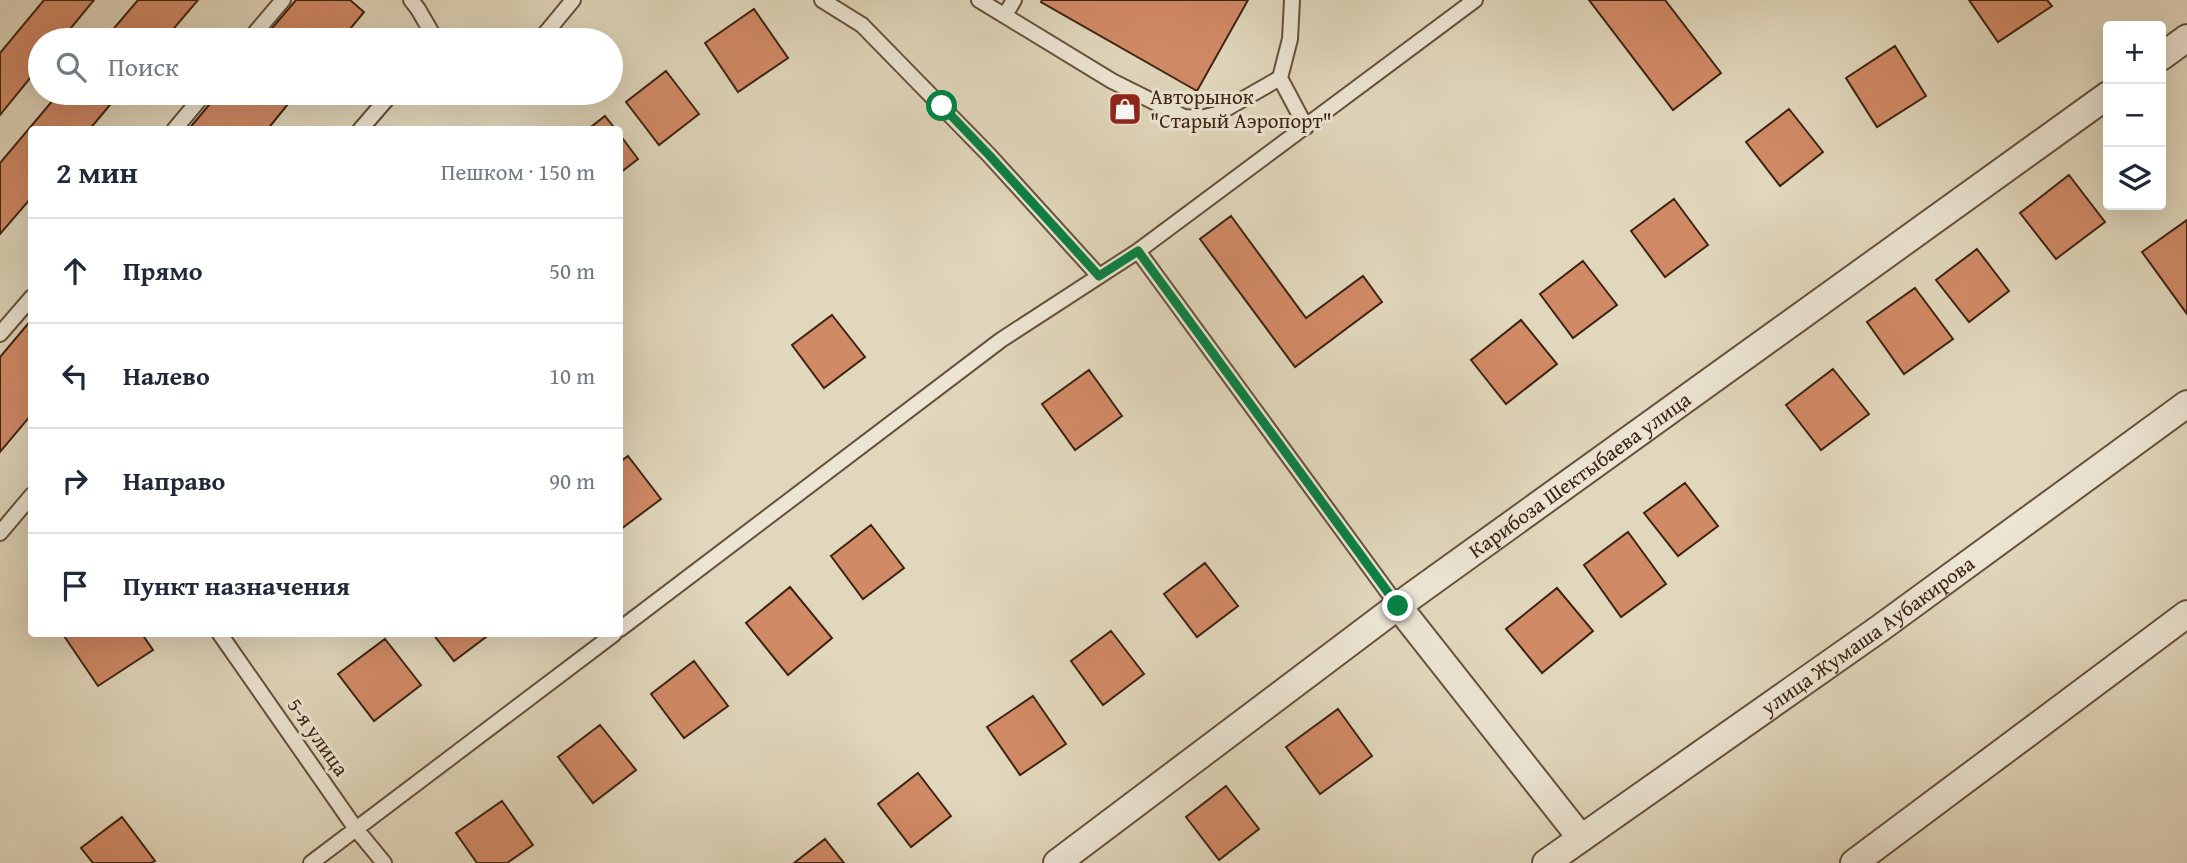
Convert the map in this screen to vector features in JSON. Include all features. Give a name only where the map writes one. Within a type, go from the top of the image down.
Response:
[{"type":"street","points":[[2166,53],[2187,38]]},
{"type":"street","name":"Карибоза Шектыбаева улица","points":[[1057,863],[1398,606],[2103,99]]},
{"type":"street","name":"улица Жумаша Аубакирова","points":[[1546,863],[1879,629],[2187,404]]},
{"type":"street","points":[[1398,606],[1581,838]]},
{"type":"street","points":[[1854,863],[2187,614]]},
{"type":"lane","points":[[259,28],[283,0]]},
{"type":"lane","points":[[411,0],[429,28]]},
{"type":"lane","points":[[550,28],[573,0]]},
{"type":"lane","points":[[822,0],[862,25],[989,155],[1099,276]]},
{"type":"lane","points":[[979,0],[1112,81],[1184,117],[1200,118],[1217,114],[1280,78]]},
{"type":"lane","points":[[1004,15],[1014,0]]},
{"type":"lane","points":[[1292,0],[1290,39],[1280,78],[1306,127]]},
{"type":"lane","points":[[623,627],[1001,340],[1138,251],[1475,0]]},
{"type":"lane","points":[[177,126],[195,105]]},
{"type":"lane","points":[[363,126],[382,105]]},
{"type":"lane","points":[[1138,251],[1398,606]]},
{"type":"lane","points":[[0,334],[28,302]]},
{"type":"lane","points":[[0,533],[28,500]]},
{"type":"lane","name":"5-я улица","points":[[222,637],[356,829],[384,863]]},
{"type":"lane","points":[[311,863],[610,637]]},
{"type":"building","points":[[44,0],[94,0],[71,28],[28,28],[28,81],[0,115],[0,53]]},
{"type":"building","points":[[138,0],[198,0],[174,28],[114,28]]},
{"type":"building","points":[[296,0],[350,0],[364,12],[351,28],[272,28]]},
{"type":"building","points":[[1248,0],[1197,91],[1041,2]]},
{"type":"building","points":[[1589,0],[1665,0],[1721,73],[1673,110]]},
{"type":"building","points":[[1969,0],[2047,0],[2052,6],[1998,42]]},
{"type":"building","points":[[754,9],[788,58],[738,92],[705,43]]},
{"type":"building","points":[[1895,46],[1926,96],[1877,127],[1846,78]]},
{"type":"building","points":[[666,71],[699,114],[659,145],[626,102]]},
{"type":"building","points":[[49,105],[110,105],[92,126],[31,126]]},
{"type":"building","points":[[209,105],[287,105],[270,126],[191,126]]},
{"type":"building","points":[[1789,109],[1823,152],[1780,186],[1746,142]]},
{"type":"building","points":[[605,116],[613,126],[592,126]]},
{"type":"building","points":[[28,130],[28,202],[0,234],[0,163]]},
{"type":"building","points":[[623,139],[638,159],[623,171]]},
{"type":"building","points":[[2069,175],[2105,222],[2056,259],[2020,213]]},
{"type":"building","points":[[1674,199],[1708,245],[1665,277],[1631,231]]},
{"type":"building","points":[[1231,216],[1306,318],[1363,276],[1382,302],[1295,367],[1200,239]]},
{"type":"building","points":[[2187,220],[2187,314],[2142,252]]},
{"type":"building","points":[[1977,249],[2009,291],[1969,322],[1936,280]]},
{"type":"building","points":[[1583,261],[1617,305],[1573,338],[1540,294]]},
{"type":"building","points":[[1915,288],[1953,339],[1904,374],[1867,322]]},
{"type":"building","points":[[832,315],[865,357],[824,388],[792,345]]},
{"type":"building","points":[[1521,320],[1557,364],[1506,404],[1471,360]]},
{"type":"building","points":[[28,324],[28,419],[0,452],[0,357]]},
{"type":"building","points":[[1833,369],[1869,414],[1821,450],[1786,405]]},
{"type":"building","points":[[1089,370],[1122,416],[1075,450],[1042,404]]},
{"type":"building","points":[[628,456],[661,499],[623,528],[623,460]]},
{"type":"building","points":[[1685,483],[1718,526],[1678,556],[1644,513]]},
{"type":"building","points":[[871,525],[904,568],[863,599],[831,556]]},
{"type":"building","points":[[1628,532],[1666,584],[1621,617],[1584,565]]},
{"type":"building","points":[[1205,563],[1238,606],[1197,637],[1164,594]]},
{"type":"building","points":[[790,587],[832,638],[788,675],[746,623]]},
{"type":"building","points":[[1557,588],[1593,631],[1542,673],[1506,629]]},
{"type":"building","points":[[1111,631],[1144,674],[1103,705],[1071,661]]},
{"type":"building","points":[[65,637],[144,637],[153,650],[98,686]]},
{"type":"building","points":[[435,637],[486,637],[454,661]]},
{"type":"building","points":[[385,639],[421,685],[374,721],[338,674]]},
{"type":"building","points":[[694,661],[728,706],[684,738],[651,694]]},
{"type":"building","points":[[1033,696],[1066,744],[1020,775],[987,727]]},
{"type":"building","points":[[1338,709],[1372,756],[1320,794],[1286,747]]},
{"type":"building","points":[[600,725],[636,770],[593,803],[558,757]]},
{"type":"building","points":[[918,773],[951,816],[911,847],[878,804]]},
{"type":"building","points":[[1226,786],[1259,829],[1219,860],[1186,817]]},
{"type":"building","points":[[502,801],[533,845],[507,863],[477,863],[456,833]]},
{"type":"building","points":[[122,817],[155,861],[93,863],[81,848]]},
{"type":"building","points":[[825,839],[844,863],[794,863]]},
{"type":"place","name":"Авторынок \"Старый Аэропорт\"","points":[[1125,109]]},
{"type":"route","points":[[942,106],[1099,276],[1138,251],[1398,606]]}]
